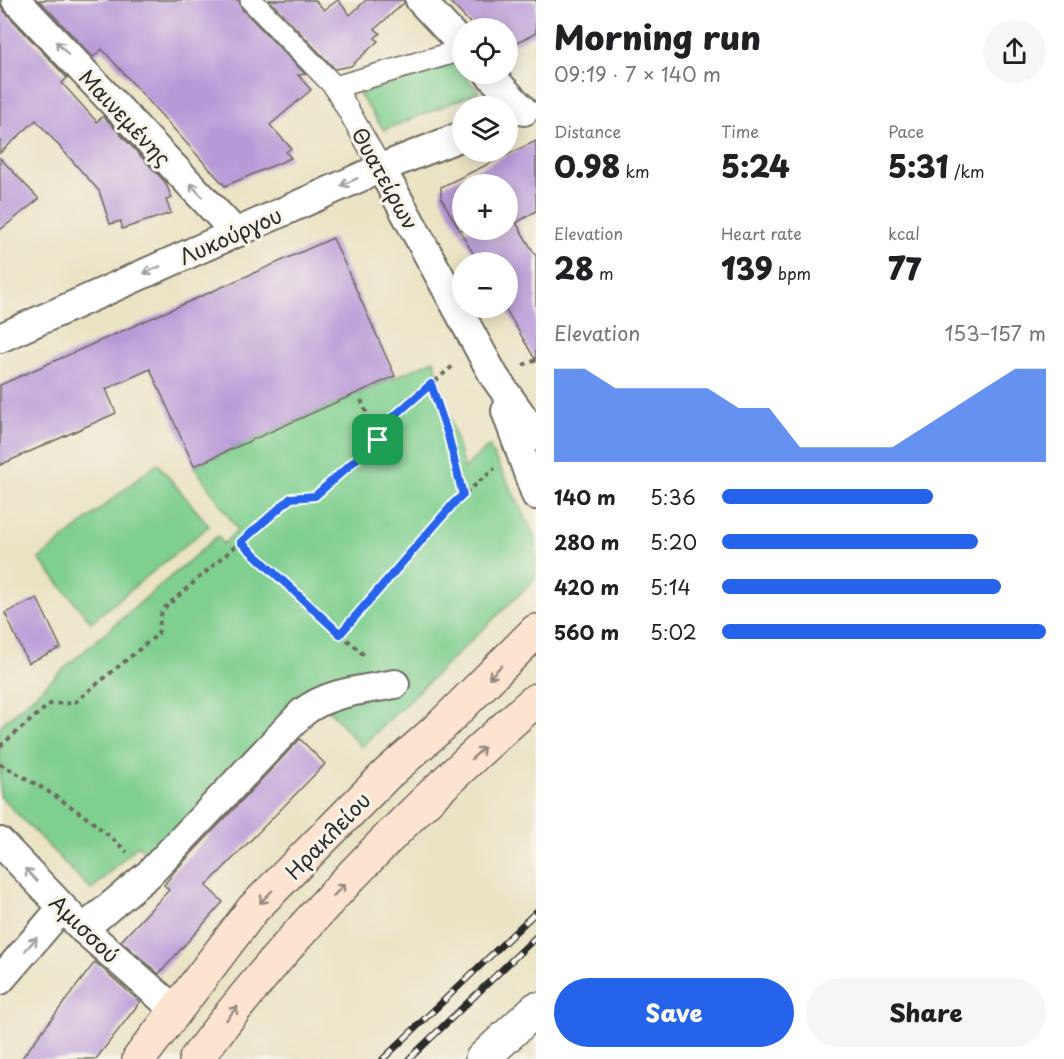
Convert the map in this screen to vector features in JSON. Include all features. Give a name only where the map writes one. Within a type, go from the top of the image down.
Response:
[{"type":"main road","name":"Ηρακλείου","points":[[139,1059],[254,909],[386,775],[441,726],[536,631]]},
{"type":"main road","points":[[196,1059],[271,964],[400,825],[535,702]]},
{"type":"street","name":"Μαινεμένης","points":[[16,0],[236,233]]},
{"type":"street","name":"Θυατείρων","points":[[252,0],[335,87],[494,376],[527,441],[536,495]]},
{"type":"street","points":[[420,0],[452,34]]},
{"type":"street","points":[[335,87],[452,53]]},
{"type":"street","points":[[498,84],[522,112]]},
{"type":"street","name":"Λυκούργου","points":[[0,338],[381,168],[452,140]]},
{"type":"street","points":[[82,928],[149,874],[302,713],[315,703],[334,695],[395,684]]},
{"type":"street","name":"Αμισσού","points":[[0,842],[82,928],[175,1010]]},
{"type":"street","points":[[0,980],[62,908]]},
{"type":"street","points":[[482,1059],[536,1009]]},
{"type":"path","points":[[0,746],[50,704],[75,703],[158,634],[162,610],[291,498],[315,496],[378,440],[384,425],[477,345]]},
{"type":"path","points":[[431,384],[448,435],[463,495]]},
{"type":"path","points":[[361,400],[378,440]]},
{"type":"path","points":[[340,634],[454,503],[527,441]]},
{"type":"path","points":[[241,542],[395,684]]},
{"type":"path","points":[[0,764],[59,798],[93,821],[149,874]]},
{"type":"green space","points":[[452,64],[452,84],[472,84],[479,92],[469,96],[452,96],[452,103],[384,130],[359,94]]},
{"type":"green space","points":[[434,360],[464,468],[489,446],[534,534],[535,579],[361,747],[312,690],[150,856],[138,845],[91,890],[0,796],[0,726],[218,536],[223,544],[238,530],[194,466]]},
{"type":"green space","points":[[157,463],[209,526],[91,622],[39,559]]},
{"type":"building","points":[[39,0],[239,0],[242,9],[305,74],[298,75],[311,90],[270,125],[291,148],[286,152],[291,158],[225,186],[102,49],[93,57]]},
{"type":"building","points":[[269,0],[315,0],[324,10],[338,0],[350,15],[366,0],[404,0],[404,3],[375,29],[380,33],[375,38],[378,41],[351,66],[335,69]]},
{"type":"building","points":[[448,0],[536,0],[536,33],[518,42],[518,18],[465,18]]},
{"type":"building","points":[[0,4],[67,78],[62,83],[97,122],[103,116],[165,182],[172,198],[166,200],[171,213],[122,229],[121,221],[110,224],[99,191],[36,120],[0,153]]},
{"type":"building","points":[[536,141],[536,211],[518,222],[518,174],[468,174],[493,162],[518,162],[518,150]]},
{"type":"building","points":[[0,158],[39,199],[0,230]]},
{"type":"building","points":[[452,182],[452,217],[441,198],[441,187]]},
{"type":"building","points":[[518,226],[536,256],[536,361],[511,318],[518,318],[518,252],[472,252],[465,240],[518,240]]},
{"type":"building","points":[[333,238],[395,376],[194,466],[150,369],[106,389],[116,413],[0,465],[0,385]]},
{"type":"building","points":[[37,598],[61,648],[28,663],[5,613]]},
{"type":"building","points":[[300,739],[325,764],[206,886],[223,902],[159,974],[121,941],[169,890],[164,885],[174,872]]},
{"type":"building","points":[[95,962],[140,1002],[96,1059],[21,1059]]},
{"type":"railway","points":[[383,1059],[536,912]]},
{"type":"railway","points":[[409,1059],[536,937]]},
{"type":"route","points":[[431,384],[448,435],[463,495],[340,634],[241,542],[291,498],[315,496],[378,440],[384,425],[431,384]]}]
